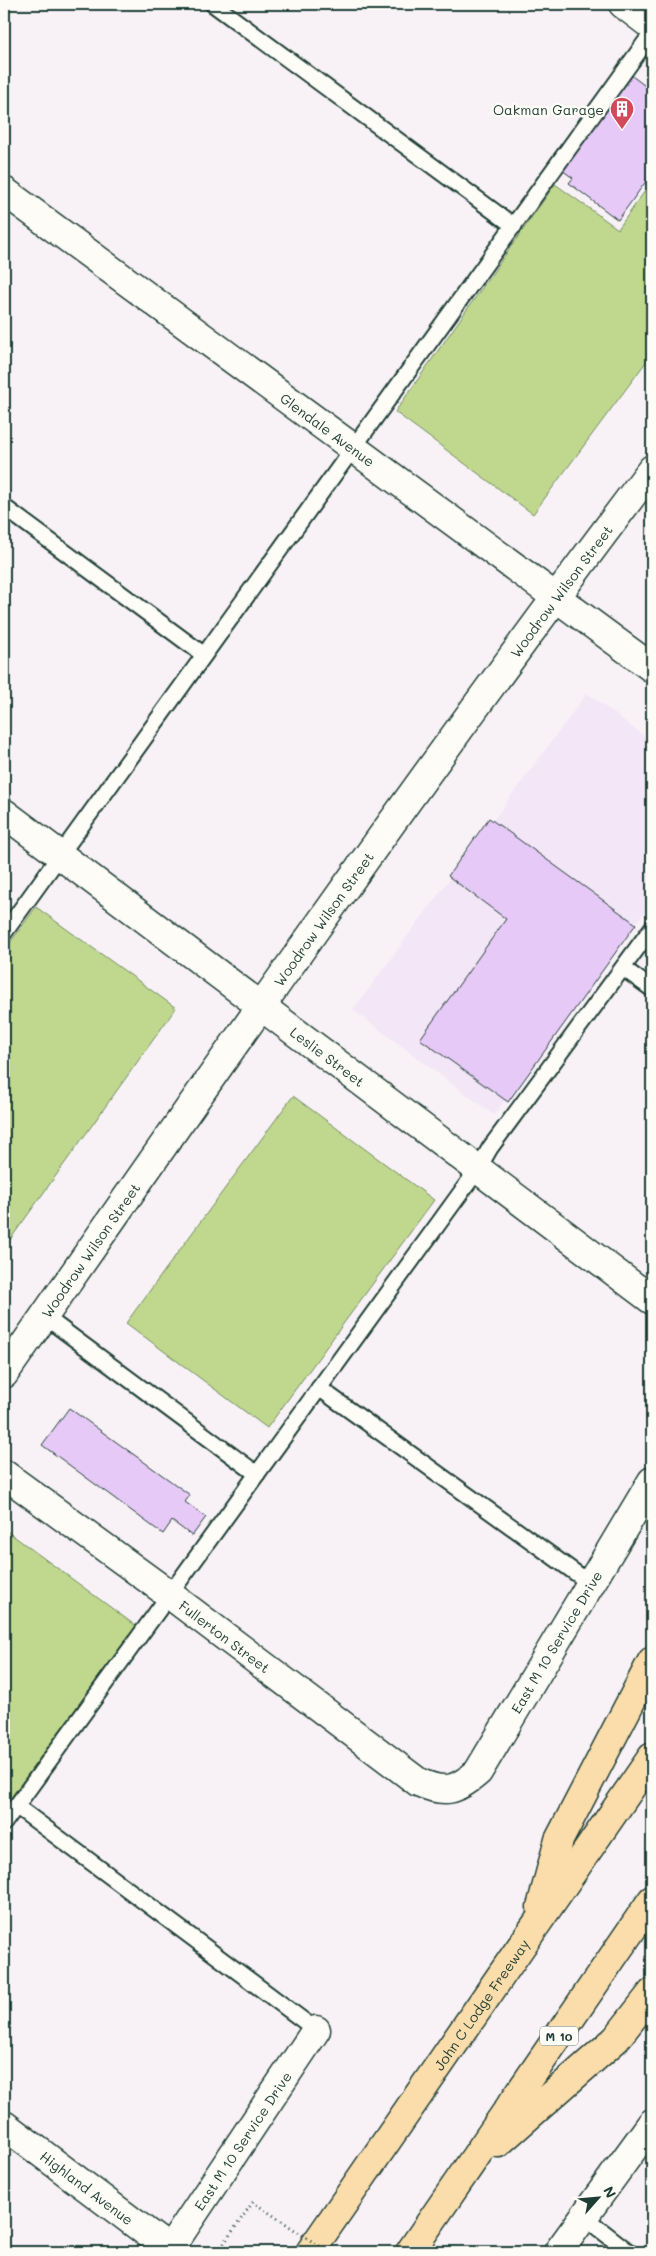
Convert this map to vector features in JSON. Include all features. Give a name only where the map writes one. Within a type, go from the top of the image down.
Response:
[{"type":"highway","points":[[536,1927],[559,1840],[652,1661]]},
{"type":"highway","name":"John C Lodge Freeway","points":[[310,2252],[652,1758]]},
{"type":"highway","name":"M 10","points":[[410,2252],[652,1900]]},
{"type":"highway","points":[[465,2172],[616,2039],[652,1993]]},
{"type":"street","points":[[623,4],[652,26]]},
{"type":"street","name":"Glendale Avenue","points":[[4,191],[557,596],[652,668]]},
{"type":"street","name":"Woodrow Wilson Street","points":[[4,1374],[260,1006],[557,596],[652,469]]},
{"type":"street","name":"Leslie Street","points":[[4,813],[652,1300]]},
{"type":"street","name":"Fullerton Street","points":[[4,1474],[170,1595],[418,1782],[434,1789],[448,1790]]},
{"type":"street","name":"East M 10 Service Drive","points":[[448,1790],[462,1786],[478,1772],[652,1481]]},
{"type":"street","name":"East M 10 Service Drive","points":[[169,2251],[316,2030]]},
{"type":"street","points":[[558,2252],[652,2123]]},
{"type":"street","name":"Highland Avenue","points":[[4,2125],[169,2251]]},
{"type":"lane","points":[[213,4],[514,226]]},
{"type":"lane","points":[[4,933],[652,33]]},
{"type":"lane","points":[[4,507],[204,655]]},
{"type":"lane","points":[[4,1823],[478,1169],[490,1148],[652,928]]},
{"type":"lane","points":[[623,968],[652,989]]},
{"type":"lane","points":[[44,1316],[257,1474]]},
{"type":"lane","points":[[319,1388],[591,1584]]},
{"type":"lane","points":[[16,1806],[316,2030]]},
{"type":"lane","points":[[584,2217],[629,2252]]},
{"type":"path","points":[[218,2252],[253,2202],[328,2252]]},
{"type":"shaded area","points":[[587,693],[652,742],[652,902],[494,1115],[353,1010]]},
{"type":"green space","points":[[652,181],[652,354],[533,514],[395,412],[555,184],[618,229]]},
{"type":"green space","points":[[36,907],[176,1008],[4,1248],[4,951]]},
{"type":"green space","points":[[293,1096],[434,1200],[267,1428],[126,1323]]},
{"type":"green space","points":[[4,1529],[136,1626],[4,1807]]},
{"type":"building","name":"Oakman Garage","points":[[632,76],[652,91],[652,173],[618,220],[569,183],[573,178],[562,170]]},
{"type":"building","points":[[489,818],[636,924],[508,1102],[420,1039],[506,919],[448,876]]},
{"type":"building","points":[[69,1408],[190,1495],[185,1502],[206,1517],[192,1536],[172,1521],[163,1534],[42,1445]]},
{"type":"place","name":"Oakman Garage","points":[[622,130]]}]
